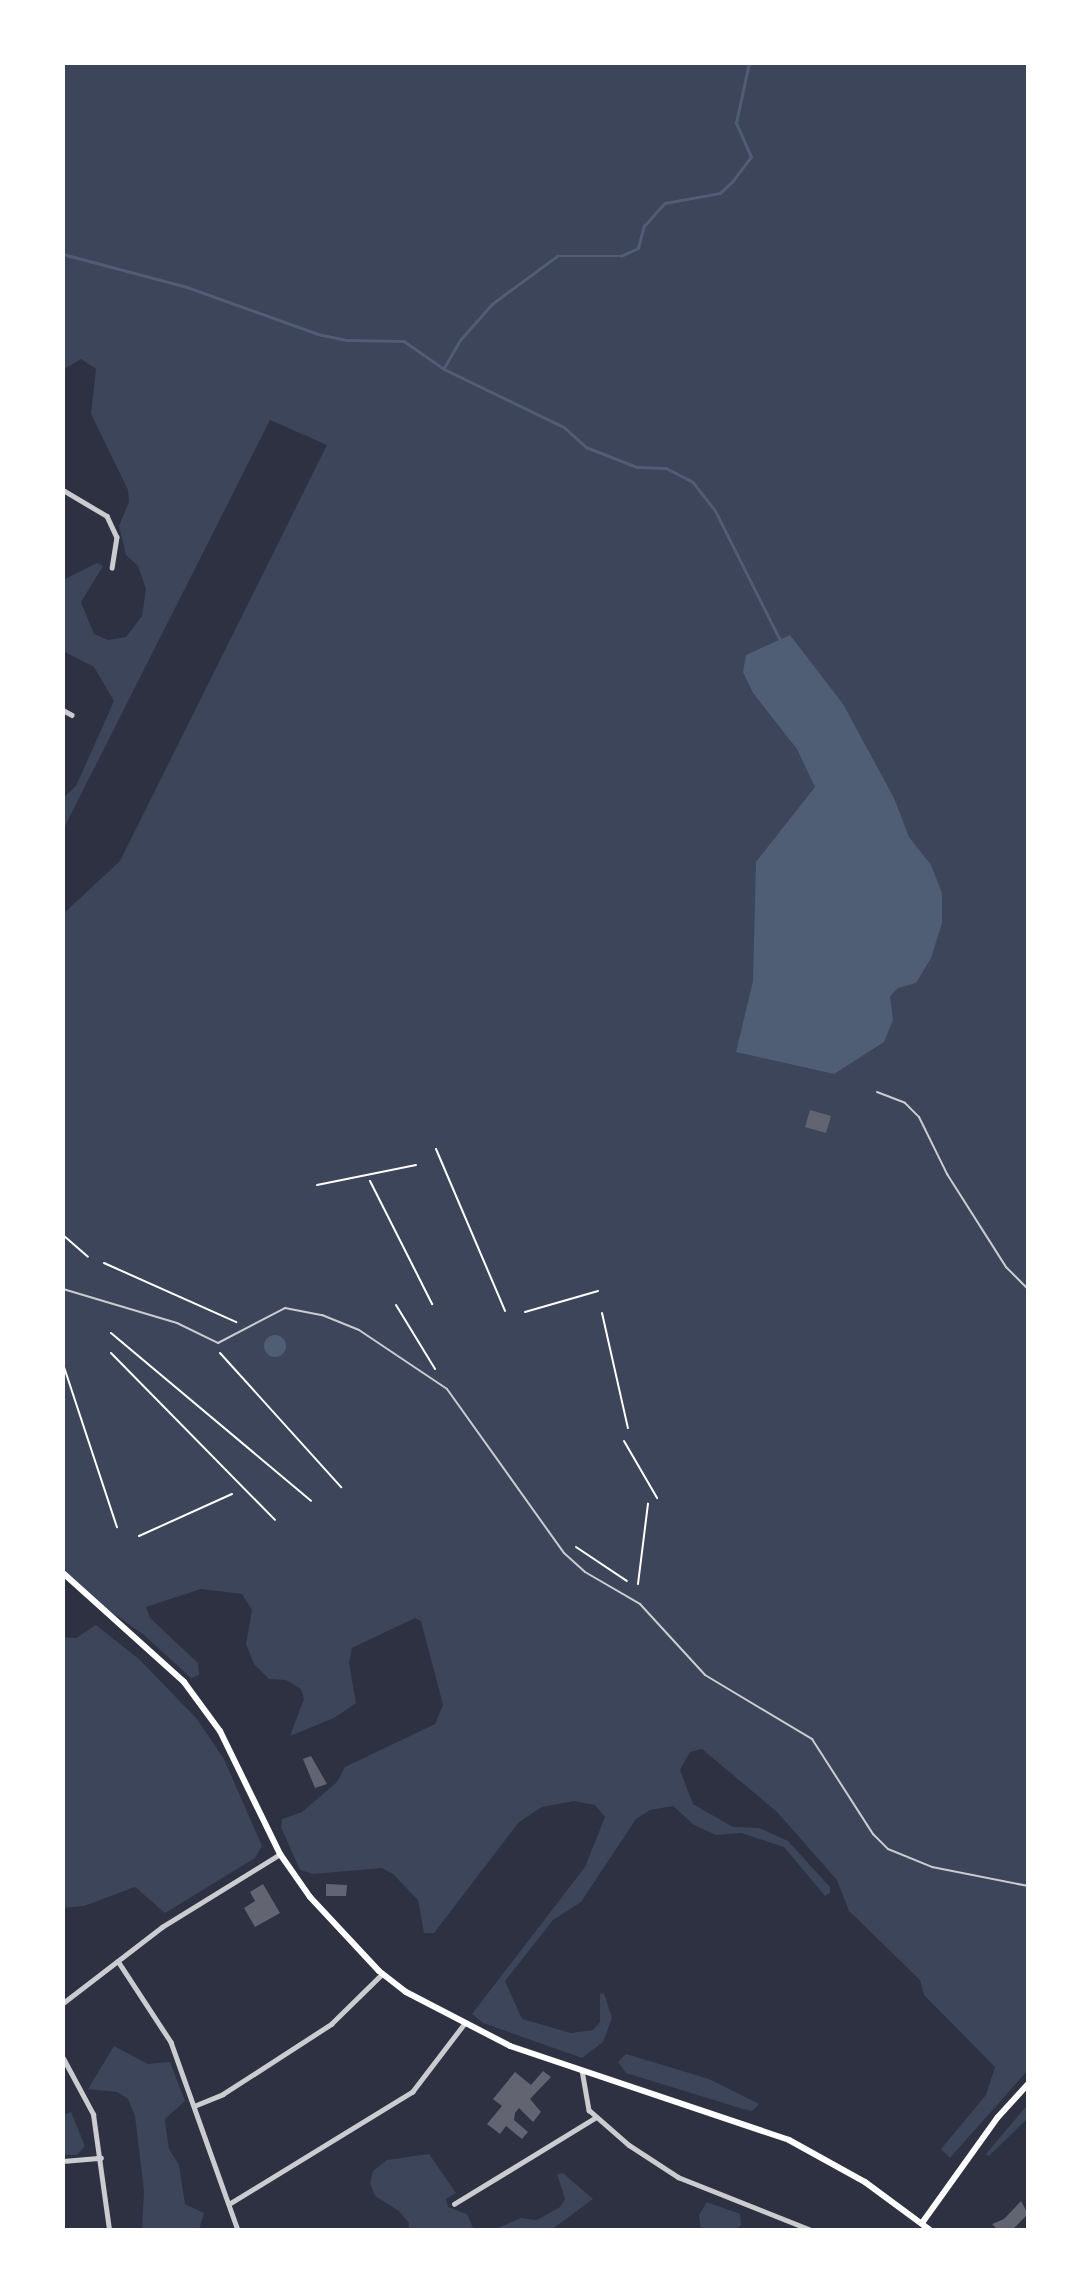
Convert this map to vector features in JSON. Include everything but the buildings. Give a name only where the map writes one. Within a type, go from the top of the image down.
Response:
[{"type":"main road","points":[[63,1573],[153,1652],[201,1704],[234,1756],[281,1854],[310,1897],[382,1974],[429,2007],[510,2046],[789,2140],[865,2182],[930,2230]]},
{"type":"main road","points":[[922,2223],[998,2116],[1028,2084]]},
{"type":"street","points":[[63,490],[107,516],[117,537],[112,568]]},
{"type":"street","points":[[63,710],[72,715]]},
{"type":"street","points":[[63,2003],[162,1927],[281,1854]]},
{"type":"street","points":[[118,1961],[171,2042],[238,2230]]},
{"type":"street","points":[[194,2106],[223,2094],[331,2024],[382,1974]]},
{"type":"street","points":[[229,2204],[412,2092],[464,2024]]},
{"type":"street","points":[[63,2058],[89,2102],[102,2158],[109,2230]]},
{"type":"street","points":[[582,2069],[585,2104],[595,2118],[678,2177],[811,2230]]},
{"type":"street","points":[[454,2204],[595,2118]]},
{"type":"street","points":[[63,2161],[102,2158]]},
{"type":"street","points":[[917,2230],[922,2223]]},
{"type":"lane","points":[[877,1092],[905,1103],[919,1117],[947,1174],[1006,1267],[1028,1289]]},
{"type":"lane","points":[[63,1289],[177,1323],[218,1343],[285,1308],[322,1315],[359,1330],[447,1389],[564,1553],[585,1572],[640,1604],[705,1675],[812,1739],[880,1842],[932,1867],[1028,1886]]},
{"type":"path","points":[[436,1149],[505,1311]]},
{"type":"path","points":[[317,1185],[416,1165]]},
{"type":"path","points":[[370,1181],[432,1304]]},
{"type":"path","points":[[63,1235],[88,1256]]},
{"type":"path","points":[[104,1263],[236,1322]]},
{"type":"path","points":[[525,1312],[598,1292]]},
{"type":"path","points":[[396,1304],[435,1369]]},
{"type":"path","points":[[602,1313],[628,1429]]},
{"type":"path","points":[[111,1333],[311,1501]]},
{"type":"path","points":[[111,1353],[275,1520]]},
{"type":"path","points":[[220,1353],[341,1487]]},
{"type":"path","points":[[63,1364],[117,1527]]},
{"type":"path","points":[[624,1441],[657,1498]]},
{"type":"path","points":[[139,1536],[232,1494]]},
{"type":"path","points":[[638,1584],[648,1504]]},
{"type":"path","points":[[576,1547],[627,1581]]},
{"type":"shaded area","points":[[63,63],[1028,63],[1028,2070],[950,2158],[941,2149],[986,2095],[995,2067],[924,1995],[920,1980],[849,1911],[837,1880],[777,1812],[702,1749],[690,1752],[680,1770],[693,1804],[733,1827],[759,1828],[788,1841],[830,1887],[830,1893],[825,1896],[784,1847],[741,1833],[716,1835],[694,1825],[673,1806],[650,1810],[636,1819],[581,1902],[553,1920],[505,1981],[522,2019],[571,2033],[593,2030],[600,2022],[600,1994],[604,1993],[612,2018],[603,2042],[582,2058],[483,2023],[472,2014],[585,1867],[605,1817],[595,1805],[574,1801],[542,1807],[519,1822],[434,1933],[424,1933],[418,1900],[393,1874],[382,1868],[313,1874],[300,1870],[281,1827],[282,1819],[302,1812],[337,1782],[345,1767],[435,1724],[443,1705],[421,1621],[415,1618],[352,1648],[349,1663],[356,1703],[334,1718],[290,1736],[304,1699],[301,1689],[286,1680],[269,1679],[254,1664],[246,1644],[252,1610],[242,1594],[201,1589],[146,1607],[150,1618],[198,1663],[199,1675],[191,1678],[144,1635],[110,1611],[105,1613],[63,1573],[63,914],[120,861],[327,445],[270,420],[63,830],[63,798],[76,786],[114,701],[94,667],[63,651],[63,580],[97,563],[103,566],[81,602],[94,634],[108,640],[126,637],[142,616],[146,589],[138,566],[126,555],[119,526],[129,502],[128,490],[91,414],[96,369],[81,359],[63,370]]},
{"type":"shaded area","points":[[790,635],[843,704],[894,798],[909,837],[931,865],[942,893],[942,923],[931,958],[916,983],[898,988],[890,996],[893,1020],[884,1042],[834,1074],[736,1052],[753,981],[756,862],[815,787],[797,749],[753,693],[743,672],[746,655]]},
{"type":"shaded area","points":[[271,1335],[279,1335],[286,1342],[286,1350],[279,1357],[271,1357],[264,1350],[264,1342]]},
{"type":"shaded area","points":[[96,1625],[140,1660],[197,1719],[224,1759],[262,1846],[255,1858],[165,1913],[135,1887],[84,1906],[63,1908],[63,1637],[76,1638]]},
{"type":"shaded area","points":[[114,2046],[148,2064],[170,2062],[185,2101],[165,2119],[169,2149],[179,2165],[185,2204],[204,2213],[199,2230],[142,2230],[144,2191],[135,2116],[128,2099],[117,2092],[88,2089]]},
{"type":"shaded area","points":[[626,2054],[709,2079],[759,2104],[752,2111],[743,2109],[626,2073],[618,2062]]},
{"type":"shaded area","points":[[1028,2104],[1028,2118],[989,2156],[986,2154]]},
{"type":"shaded area","points":[[71,2112],[85,2146],[77,2155],[63,2155],[63,2115]]},
{"type":"shaded area","points":[[429,2154],[456,2193],[446,2199],[448,2207],[467,2214],[473,2228],[485,2230],[408,2230],[409,2223],[399,2211],[375,2196],[370,2183],[373,2171],[387,2160]]},
{"type":"shaded area","points":[[563,2173],[593,2199],[551,2230],[493,2230],[521,2218],[537,2220],[560,2207],[565,2199],[557,2174]]},
{"type":"shaded area","points":[[707,2202],[740,2214],[741,2225],[736,2230],[701,2230],[699,2215]]},
{"type":"waterway","points":[[444,368],[460,340],[492,304],[557,256],[621,256],[638,248],[644,226],[665,203],[720,193],[732,182],[751,157],[736,123],[749,63]]},
{"type":"waterway","points":[[63,254],[187,287],[318,334],[347,340],[404,341],[444,369],[564,427],[586,447],[637,467],[666,468],[693,482],[715,510],[780,639]]}]
